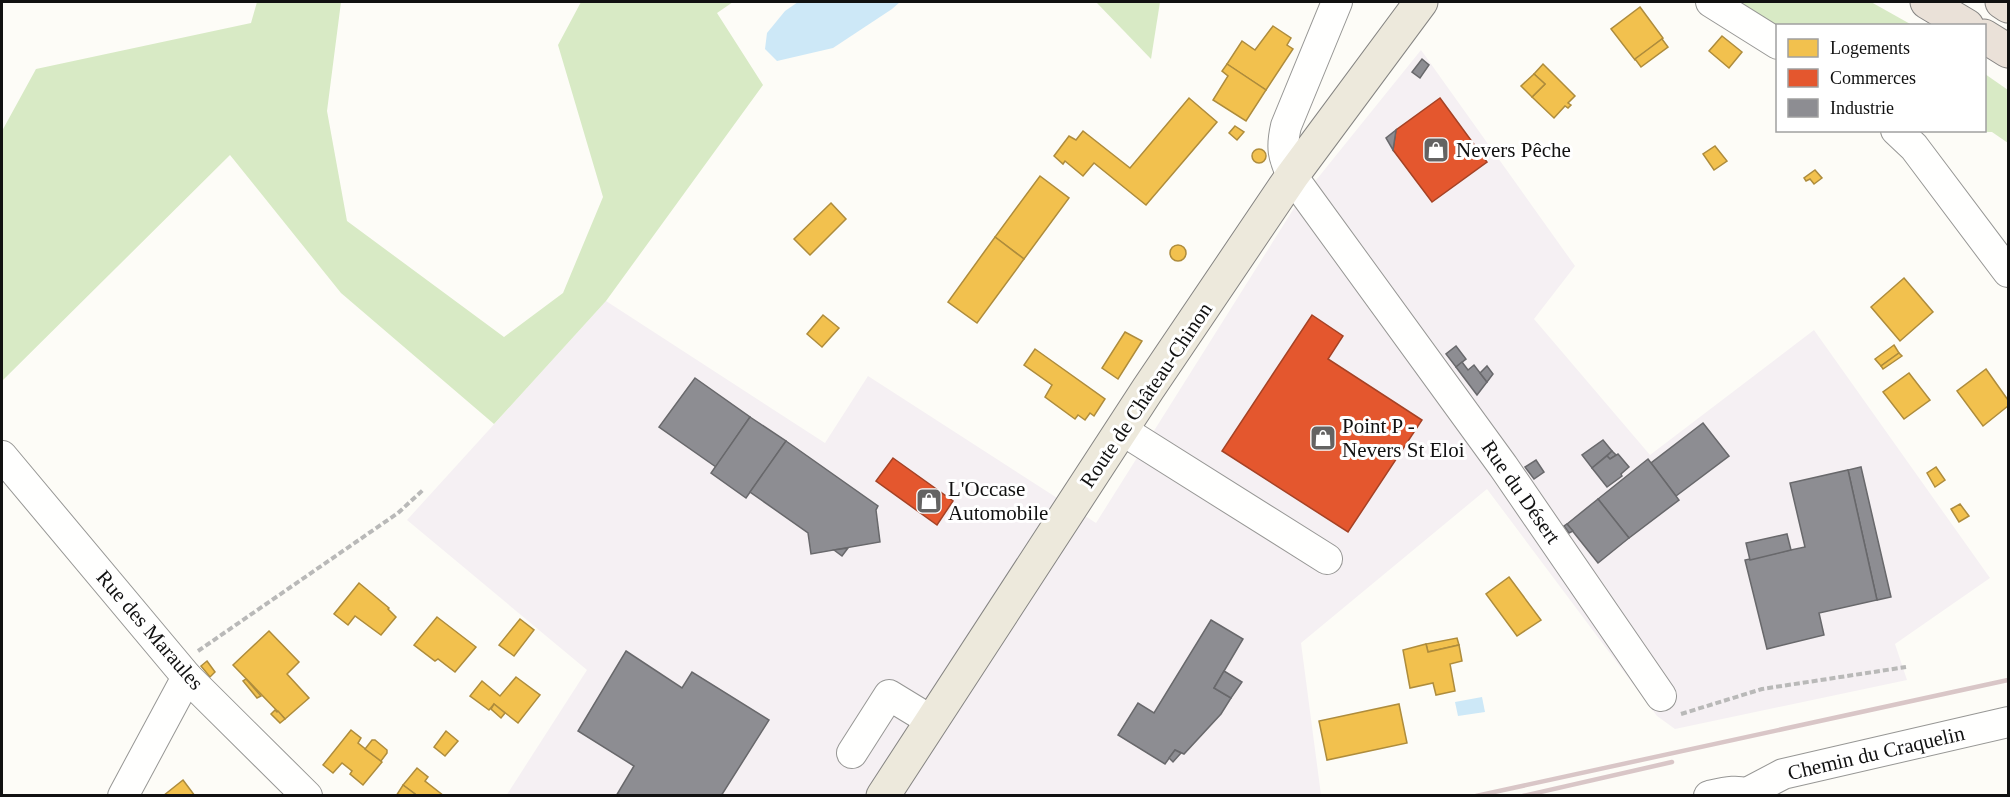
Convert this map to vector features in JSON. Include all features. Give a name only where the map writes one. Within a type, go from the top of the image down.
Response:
[{"type":"highway","points":[[1927,2],[1964,24]]},
{"type":"highway","points":[[2002,2],[2008,6]]},
{"type":"highway","points":[[1986,37],[2008,51]]},
{"type":"main road","name":"Route de Château-Chinon","points":[[883,795],[930,720],[1292,176],[1421,2]]},
{"type":"street","name":"Rue du Désert","points":[[1337,2],[1286,126],[1282,142],[1283,156],[1292,176],[1503,466],[1661,696]]},
{"type":"street","points":[[1711,2],[1776,43]]},
{"type":"street","points":[[1898,132],[1914,147],[2008,272]]},
{"type":"street","points":[[1122,430],[1327,559]]},
{"type":"street","name":"Rue des Maraules","points":[[2,456],[183,671],[307,795]]},
{"type":"street","points":[[123,795],[183,671]]},
{"type":"street","points":[[852,753],[889,695],[930,720]]},
{"type":"street","name":"Chemin du Craquelin","points":[[1749,794],[1783,774],[2008,722]]},
{"type":"street","points":[[1709,795],[1726,792],[1749,794]]},
{"type":"path","points":[[183,671],[398,513],[424,489]]},
{"type":"path","points":[[1661,696],[1671,712],[1682,714],[1762,689],[1906,667]]},
{"type":"shaded area","points":[[1421,50],[1575,266],[1534,319],[1650,455],[1814,330],[1990,578],[1895,644],[1907,680],[1675,729],[1657,716],[1487,489],[1301,643],[1321,795],[506,796],[587,670],[407,520],[606,301],[825,443],[868,376],[1096,523],[1296,205]]},
{"type":"green space","points":[[257,2],[341,2],[327,111],[347,221],[504,337],[563,293],[603,197],[558,45],[581,2],[733,2],[717,13],[763,85],[606,301],[494,424],[341,293],[230,155],[2,381],[2,131],[36,69],[251,23]]},
{"type":"green space","points":[[1096,2],[1160,2],[1151,59]]},
{"type":"green space","points":[[1737,2],[1871,2],[1910,24],[1776,24],[1776,26]]},
{"type":"green space","points":[[1986,75],[2008,90],[2008,143],[1992,132],[1986,132]]},
{"type":"water","points":[[798,2],[900,2],[833,48],[777,61],[765,49],[767,33],[785,11]]},
{"type":"water","points":[[1482,697],[1485,712],[1458,716],[1455,702]]},
{"type":"building: Logements","points":[[1640,7],[1663,38],[1635,60],[1611,29]]},
{"type":"building: Logements","points":[[1273,26],[1291,38],[1287,45],[1293,49],[1266,90],[1227,64],[1242,41],[1255,50]]},
{"type":"building: Logements","points":[[1722,36],[1742,52],[1729,68],[1709,51]]},
{"type":"building: Logements","points":[[1662,39],[1668,47],[1641,67],[1635,59]]},
{"type":"building: Logements","points":[[1227,64],[1266,90],[1246,121],[1213,100],[1228,76],[1222,71]]},
{"type":"building: Logements","points":[[1543,64],[1575,96],[1568,103],[1571,105],[1568,108],[1565,106],[1554,118],[1532,97],[1545,84],[1534,74]]},
{"type":"building: Logements","points":[[1534,74],[1545,84],[1532,97],[1521,86]]},
{"type":"building: Logements","points":[[1189,98],[1217,122],[1146,205],[1094,163],[1083,176],[1065,161],[1063,164],[1054,156],[1069,136],[1076,140],[1083,131],[1130,168]]},
{"type":"building: Logements","points":[[1235,126],[1244,132],[1237,140],[1229,133]]},
{"type":"building: Logements","points":[[1715,146],[1727,161],[1714,170],[1703,154]]},
{"type":"building: Logements","points":[[1256,149],[1262,149],[1266,156],[1262,163],[1256,163],[1252,159],[1252,153]]},
{"type":"building: Logements","points":[[1815,170],[1822,178],[1814,184],[1810,179],[1806,181],[1804,178]]},
{"type":"building: Logements","points":[[1040,176],[1069,198],[1024,259],[995,237]]},
{"type":"building: Logements","points":[[831,203],[846,219],[810,255],[794,239]]},
{"type":"building: Logements","points":[[995,237],[1024,259],[977,323],[948,302]]},
{"type":"building: Logements","points":[[1178,245],[1186,253],[1178,261],[1170,253]]},
{"type":"building: Logements","points":[[1904,278],[1933,312],[1900,341],[1871,307]]},
{"type":"building: Logements","points":[[823,315],[839,328],[822,347],[807,334]]},
{"type":"building: Logements","points":[[1125,332],[1142,341],[1118,379],[1102,368]]},
{"type":"building: Logements","points":[[1894,345],[1899,353],[1881,366],[1875,359]]},
{"type":"building: Logements","points":[[1035,349],[1105,399],[1094,416],[1090,413],[1085,420],[1078,415],[1075,419],[1045,397],[1052,385],[1024,365]]},
{"type":"building: Logements","points":[[1899,353],[1902,356],[1883,369],[1881,366]]},
{"type":"building: Logements","points":[[1986,369],[2008,400],[2008,406],[1983,426],[1957,391]]},
{"type":"building: Logements","points":[[1909,373],[1930,400],[1904,419],[1883,392]]},
{"type":"building: Logements","points":[[1936,467],[1945,480],[1935,487],[1927,473]]},
{"type":"building: Logements","points":[[1960,504],[1969,516],[1959,522],[1951,509]]},
{"type":"building: Logements","points":[[1509,577],[1541,620],[1517,636],[1486,594]]},
{"type":"building: Logements","points":[[359,583],[389,608],[396,617],[381,635],[355,616],[348,625],[334,614]]},
{"type":"building: Logements","points":[[437,617],[476,647],[455,672],[438,659],[435,661],[414,645]]},
{"type":"building: Logements","points":[[520,619],[534,630],[514,656],[499,645]]},
{"type":"building: Logements","points":[[269,631],[299,662],[287,674],[309,698],[285,719],[233,665]]},
{"type":"building: Logements","points":[[1457,638],[1459,645],[1428,652],[1426,644]]},
{"type":"building: Logements","points":[[1426,644],[1428,652],[1459,645],[1462,661],[1450,664],[1455,691],[1436,695],[1433,683],[1410,688],[1403,650]]},
{"type":"building: Logements","points":[[207,661],[215,672],[210,677],[201,666]]},
{"type":"building: Logements","points":[[516,677],[540,695],[518,723],[494,704],[489,710],[470,696],[482,681],[500,696]]},
{"type":"building: Logements","points":[[246,679],[261,696],[257,698],[243,681]]},
{"type":"building: Logements","points":[[494,704],[505,713],[501,718],[491,709]]},
{"type":"building: Logements","points":[[1399,704],[1407,743],[1327,760],[1319,721]]},
{"type":"building: Logements","points":[[275,710],[285,719],[280,723],[271,714]]},
{"type":"building: Logements","points":[[351,730],[361,738],[358,743],[382,762],[363,785],[350,774],[352,771],[342,763],[333,773],[323,765]]},
{"type":"building: Logements","points":[[446,731],[458,741],[445,756],[434,747]]},
{"type":"building: Logements","points":[[372,740],[387,750],[381,761],[365,749]]},
{"type":"building: Logements","points":[[417,768],[428,777],[425,781],[444,796],[414,796],[415,794],[403,785]]},
{"type":"building: Logements","points":[[183,780],[195,796],[163,796]]},
{"type":"building: Logements","points":[[403,785],[415,794],[414,796],[396,796]]},
{"type":"building: Commerces","points":[[1440,98],[1487,162],[1432,202],[1393,150],[1396,130]]},
{"type":"building: Commerces","points":[[1312,315],[1343,336],[1328,359],[1422,420],[1348,532],[1222,451]]},
{"type":"building: Commerces","points":[[893,458],[953,501],[937,525],[876,481]]},
{"type":"building: Industrie","points":[[1422,59],[1429,65],[1420,78],[1412,72]]},
{"type":"building: Industrie","points":[[1396,130],[1393,150],[1386,138]]},
{"type":"building: Industrie","points":[[1456,346],[1466,359],[1456,367],[1446,354]]},
{"type":"building: Industrie","points":[[1462,362],[1468,370],[1474,365],[1487,382],[1477,395],[1456,367]]},
{"type":"building: Industrie","points":[[1487,366],[1493,374],[1487,382],[1480,373]]},
{"type":"building: Industrie","points":[[695,378],[750,417],[716,467],[659,427]]},
{"type":"building: Industrie","points":[[750,417],[786,441],[746,498],[711,473]]},
{"type":"building: Industrie","points":[[1703,423],[1729,456],[1676,496],[1651,463]]},
{"type":"building: Industrie","points":[[1603,440],[1612,451],[1592,468],[1582,455]]},
{"type":"building: Industrie","points":[[786,441],[878,506],[876,510],[880,542],[811,554],[808,533],[750,492]]},
{"type":"building: Industrie","points":[[1612,451],[1616,455],[1610,459],[1607,456]]},
{"type":"building: Industrie","points":[[1618,454],[1629,467],[1621,474],[1622,476],[1607,487],[1592,468],[1607,456],[1610,459]]},
{"type":"building: Industrie","points":[[1648,459],[1679,500],[1629,538],[1598,499]]},
{"type":"building: Industrie","points":[[1536,460],[1544,472],[1534,479],[1525,467]]},
{"type":"building: Industrie","points":[[1861,467],[1891,597],[1877,600],[1848,470]]},
{"type":"building: Industrie","points":[[1848,470],[1877,600],[1819,613],[1824,635],[1767,649],[1745,560],[1805,547],[1790,483]]},
{"type":"building: Industrie","points":[[1598,499],[1629,538],[1598,563],[1567,524]]},
{"type":"building: Industrie","points":[[1567,524],[1573,531],[1569,533],[1564,526]]},
{"type":"building: Industrie","points":[[1787,534],[1791,550],[1750,560],[1746,543]]},
{"type":"building: Industrie","points":[[848,548],[842,556],[834,550]]},
{"type":"building: Industrie","points":[[1211,620],[1243,639],[1214,688],[1231,698],[1221,714],[1184,754],[1175,750],[1165,764],[1118,735],[1138,703],[1154,713]]},
{"type":"building: Industrie","points":[[626,651],[682,688],[692,672],[769,720],[721,796],[616,796],[634,766],[578,731]]},
{"type":"building: Industrie","points":[[1224,671],[1242,682],[1231,698],[1214,688]]},
{"type":"building: Industrie","points":[[1175,750],[1181,753],[1173,762],[1169,758]]},
{"type":"railway","points":[[1476,796],[2008,680]]},
{"type":"railway","points":[[1523,796],[1672,762]]},
{"type":"place","name":"Nevers Pêche","points":[[1436,150]]},
{"type":"place","name":"Point P - Nevers St Eloi","points":[[1323,438]]},
{"type":"place","name":"L'Occase Automobile","points":[[929,501]]}]
